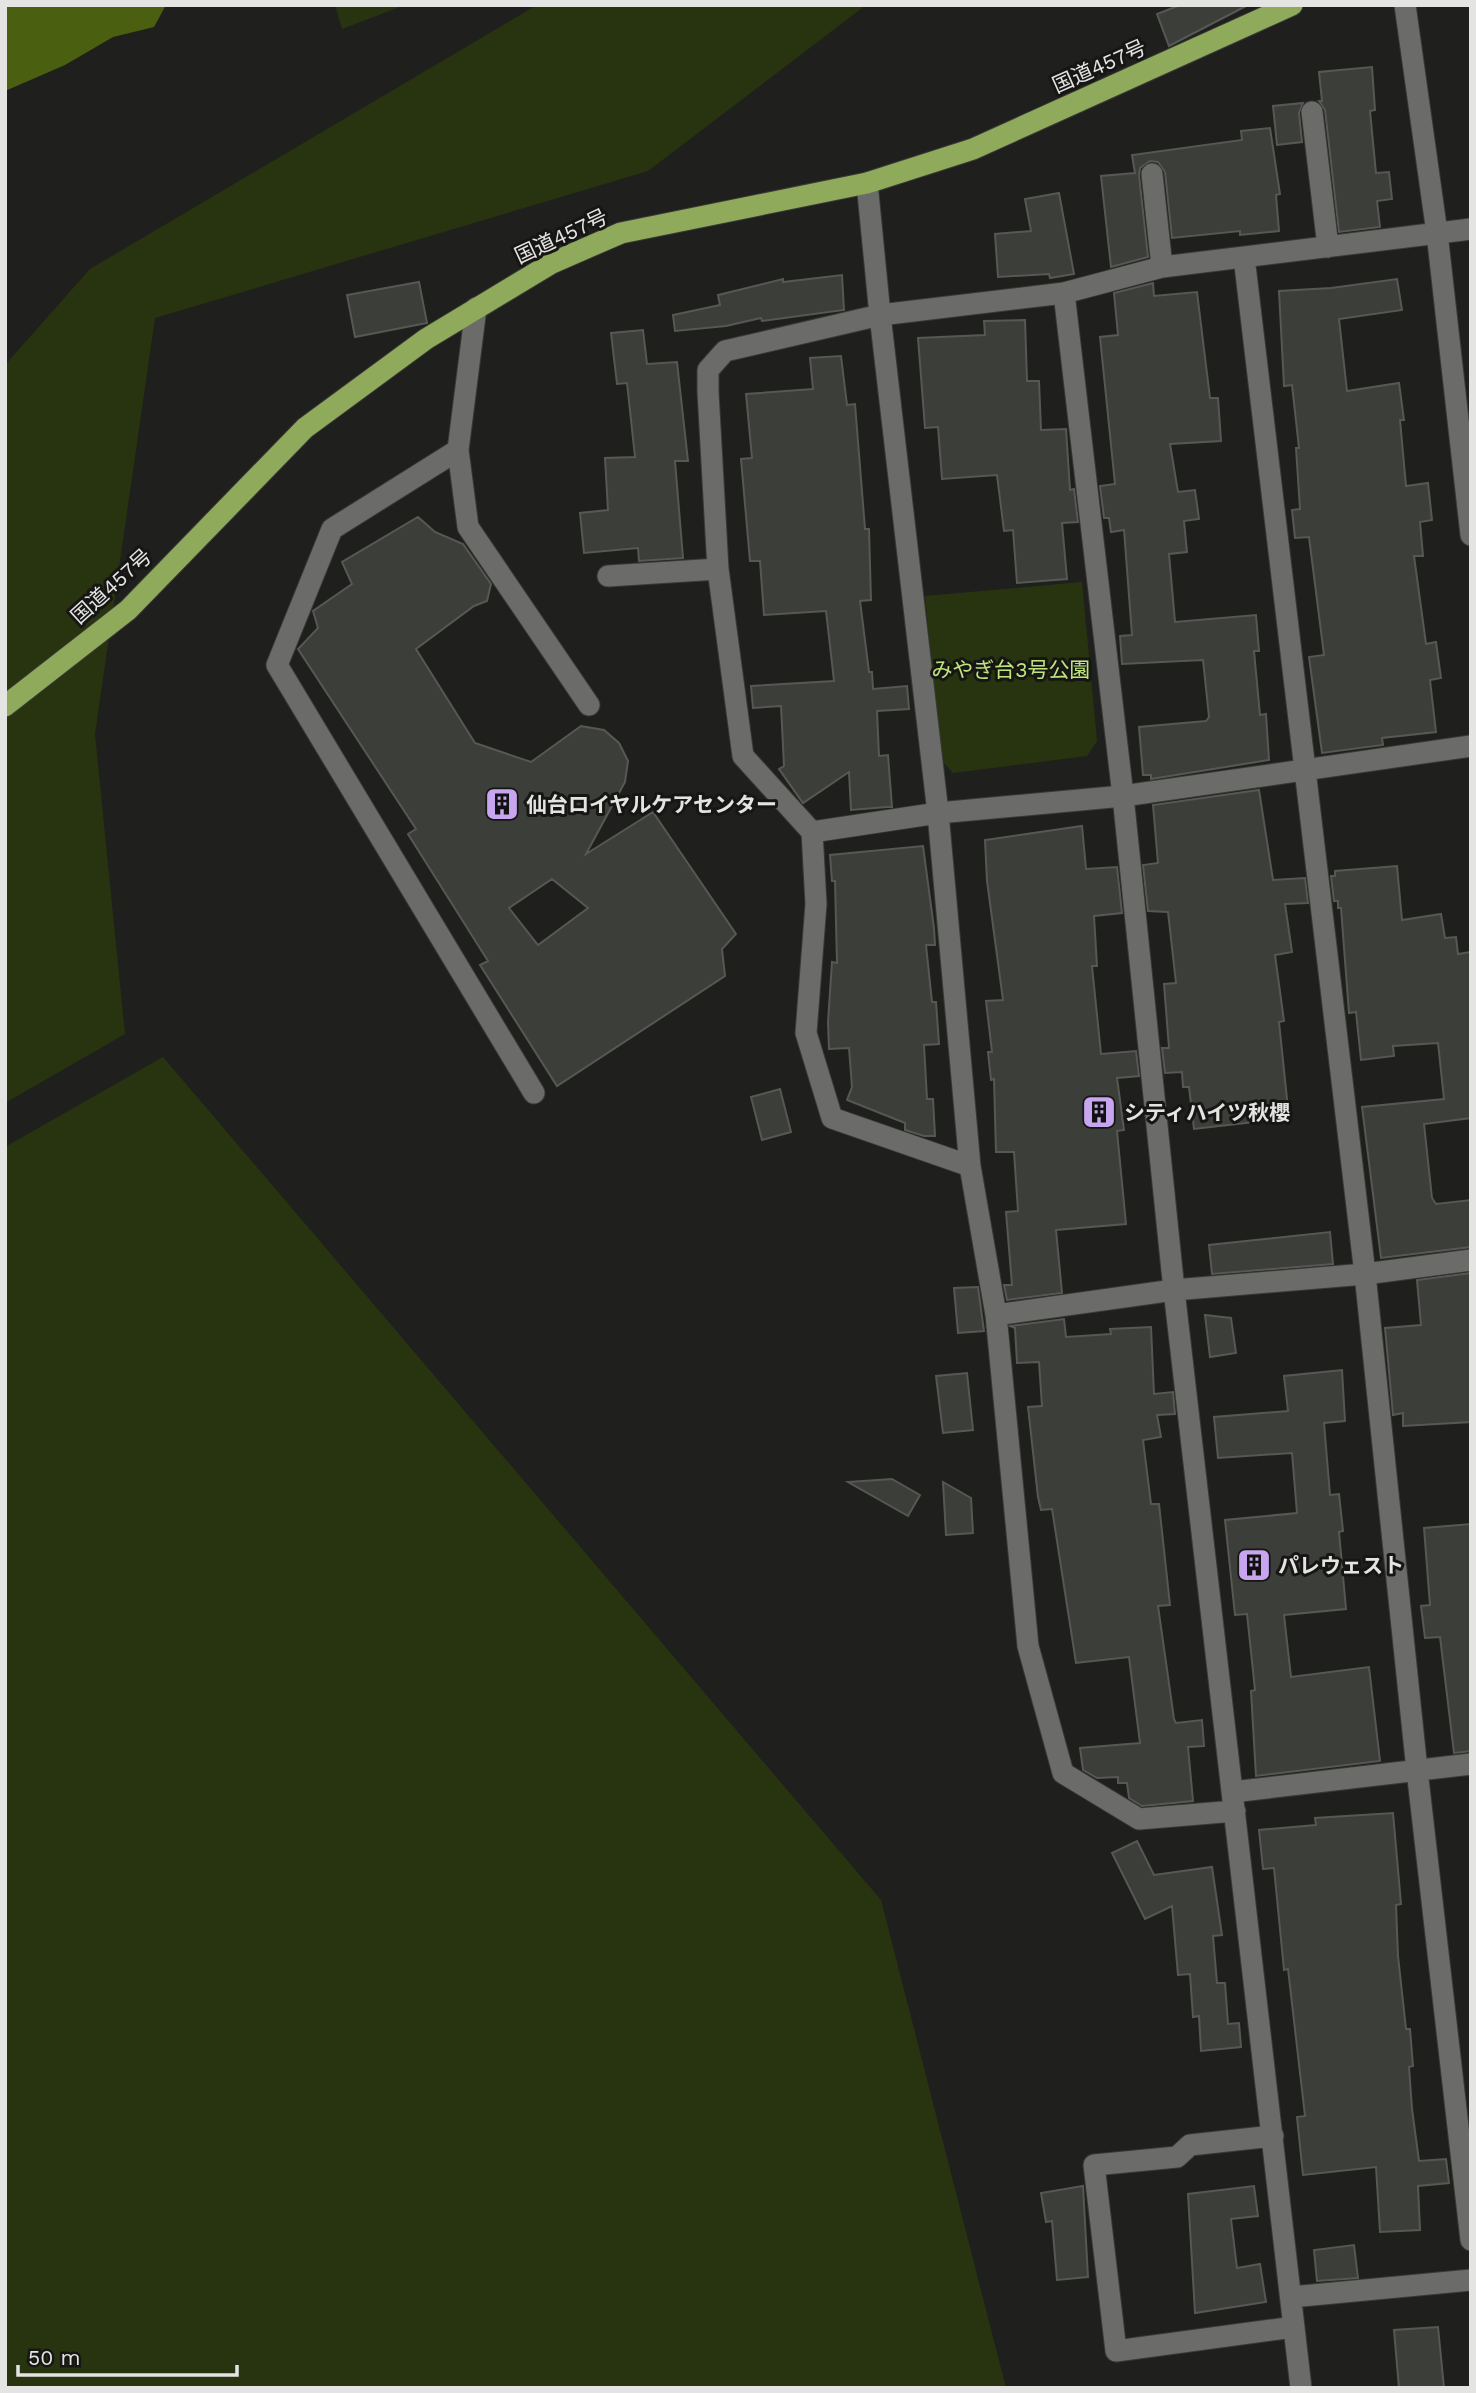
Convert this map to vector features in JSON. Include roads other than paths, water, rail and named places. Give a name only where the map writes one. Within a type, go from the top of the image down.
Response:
[{"type":"highway","name":"国道457号","points":[[5,706],[128,610],[305,428],[426,339],[552,262],[621,233],[867,183],[973,149],[1292,5]]},
{"type":"street","points":[[1405,5],[1437,233],[1471,535]]},
{"type":"street","points":[[1312,112],[1328,247]]},
{"type":"street","points":[[1152,174],[1162,267]]},
{"type":"street","points":[[867,183],[938,813],[970,1166],[996,1315],[1028,1646],[1063,1773],[1139,1819],[1417,1770],[1471,1764]]},
{"type":"street","points":[[970,1166],[832,1118],[806,1033],[816,904],[812,832],[743,756],[718,569],[708,370],[725,351],[880,315],[1064,293],[1162,267],[1471,229]]},
{"type":"street","points":[[1244,257],[1307,767],[1471,2240]]},
{"type":"street","points":[[1064,293],[1123,796],[1174,1290],[1301,2388]]},
{"type":"street","points":[[476,308],[458,450],[468,527],[589,705]]},
{"type":"street","points":[[458,450],[332,529],[277,665],[534,1093]]},
{"type":"street","points":[[608,576],[718,569]]},
{"type":"street","points":[[812,832],[938,813],[1123,796],[1307,767],[1471,746]]},
{"type":"street","points":[[996,1315],[1174,1290],[1365,1274],[1471,1260]]},
{"type":"street","points":[[1273,2136],[1190,2145],[1177,2157],[1094,2165],[1116,2351],[1294,2327]]},
{"type":"street","points":[[1291,2297],[1471,2280]]},
{"type":"place","name":"仙台ロイヤルケアセンター","points":[[502,804]]},
{"type":"place","name":"シティハイツ秋櫻","points":[[1099,1112]]},
{"type":"place","name":"パレウェスト","points":[[1254,1565]]},
{"type":"park label","name":"みやぎ台3号公園","points":[[1011,669]]}]
